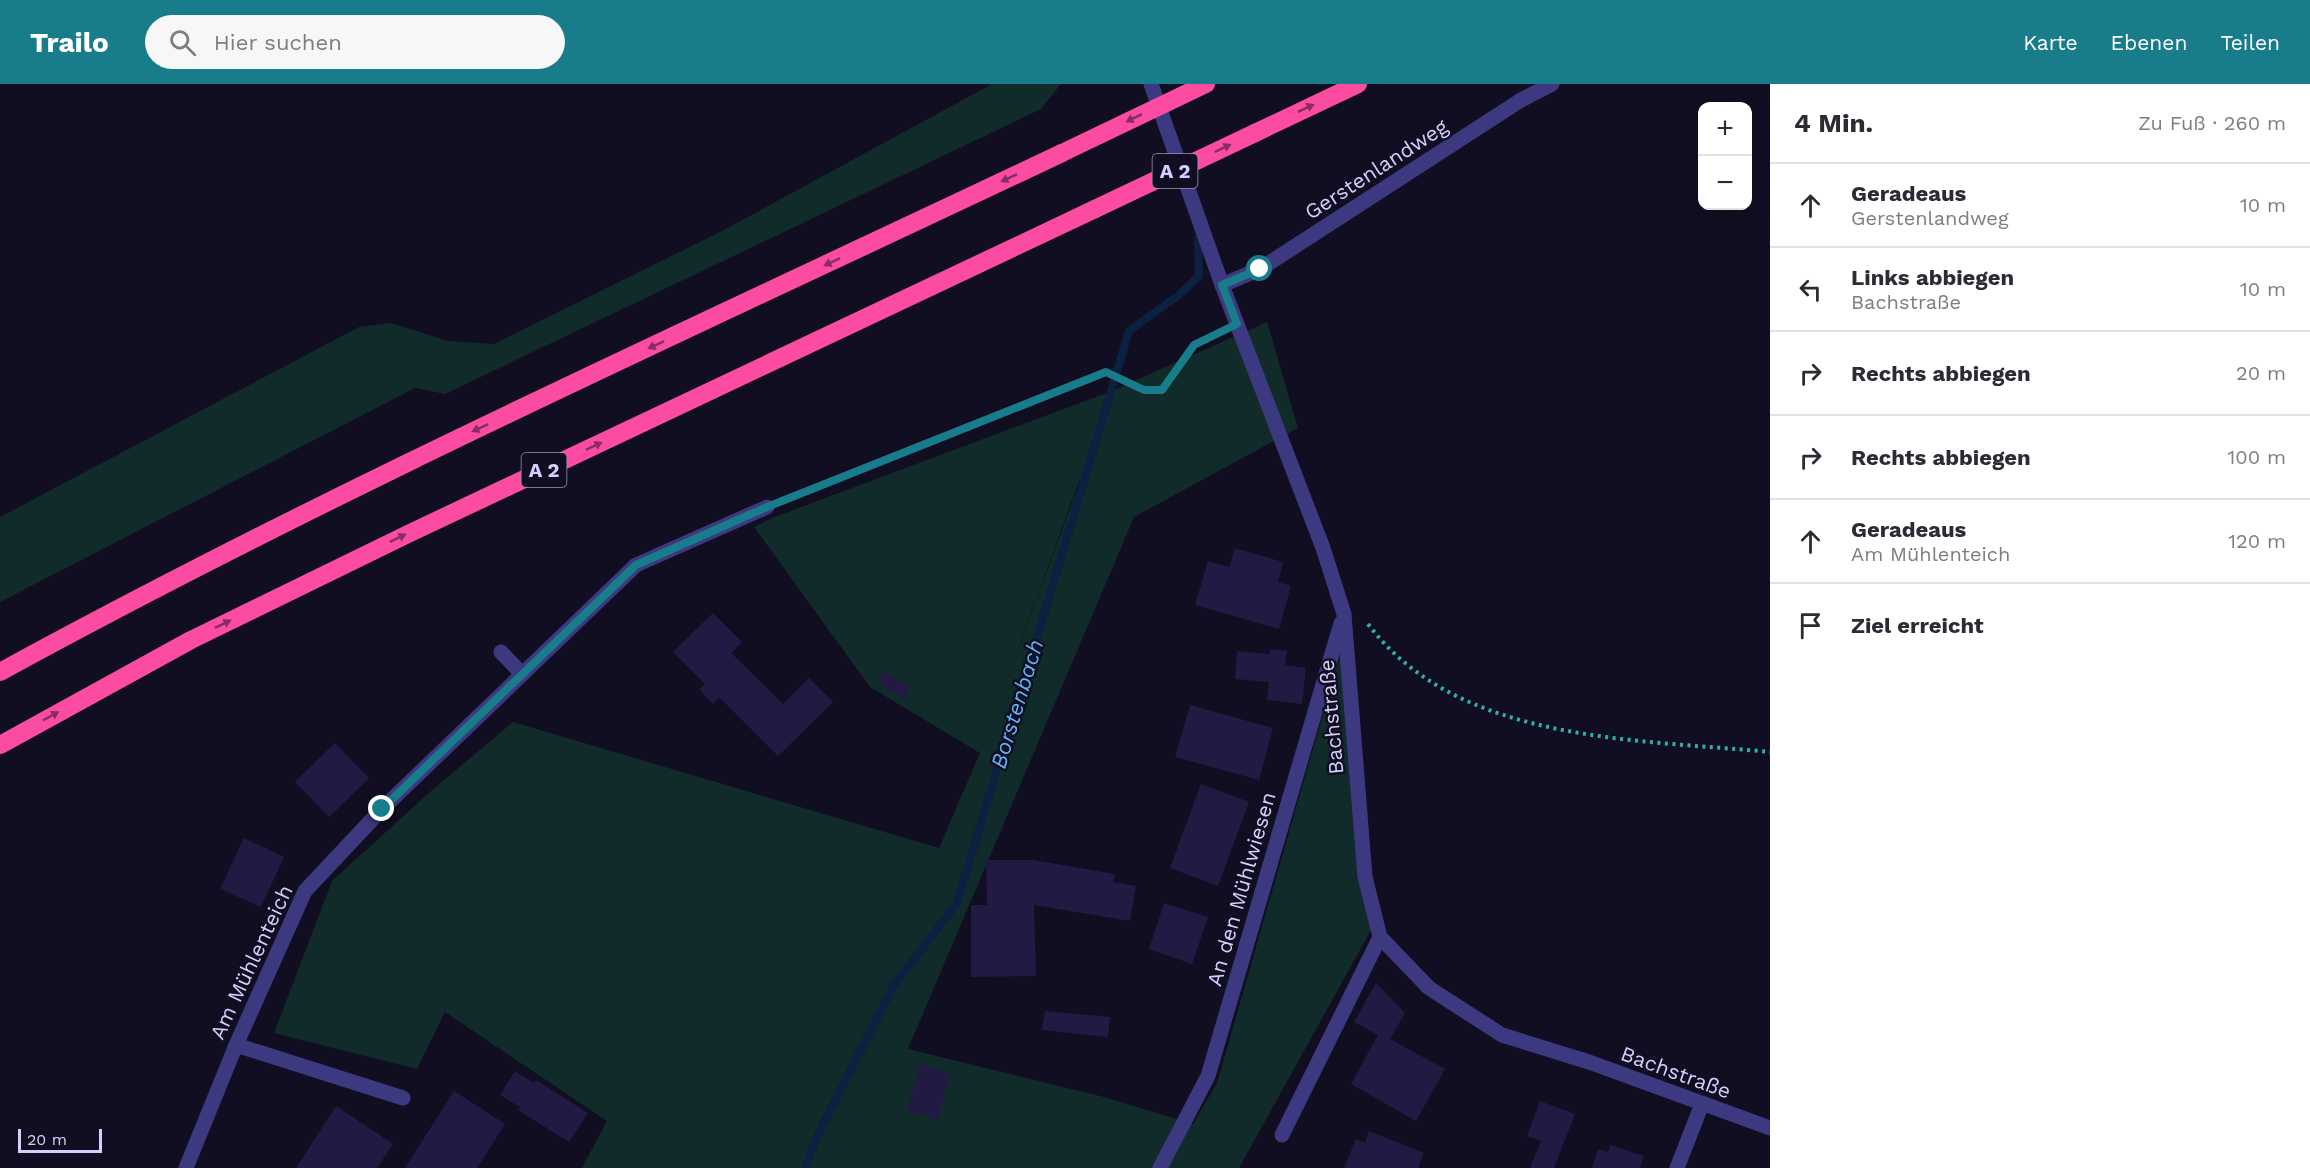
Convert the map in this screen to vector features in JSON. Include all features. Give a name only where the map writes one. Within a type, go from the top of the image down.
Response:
[{"type":"highway","points":[[0,672],[156,587],[387,472],[1206,84]]},
{"type":"highway","name":"A 2","points":[[0,745],[191,640],[377,549],[1358,84]]},
{"type":"street","name":"Bachstraße","points":[[1150,84],[1222,285],[1323,548],[1344,614],[1365,877],[1380,937],[1429,988],[1502,1035],[1589,1062],[1770,1128]]},
{"type":"street","name":"Gerstenlandweg","points":[[1222,285],[1260,269],[1521,100],[1552,84]]},
{"type":"street","name":"Am Mühlenteich","points":[[186,1168],[236,1045],[305,891],[382,809],[636,565],[767,507]]},
{"type":"street","name":"An den Mühlwiesen","points":[[1160,1168],[1208,1076],[1344,614]]},
{"type":"street","points":[[501,652],[522,674]]},
{"type":"street","points":[[1282,1135],[1380,937]]},
{"type":"street","points":[[236,1045],[403,1098]]},
{"type":"street","points":[[1677,1168],[1702,1104]]},
{"type":"path","points":[[767,507],[1106,372],[1144,390],[1162,390],[1194,345],[1237,324]]},
{"type":"path","points":[[1361,615],[1381,642],[1419,674],[1462,700],[1514,720],[1597,735],[1770,752]]},
{"type":"green space","points":[[992,84],[1061,84],[1041,109],[445,394],[415,388],[0,602],[0,517],[359,327],[391,323],[448,341],[494,344],[722,231]]},
{"type":"green space","points":[[1267,322],[1298,428],[1134,517],[908,1049],[1104,1097],[1193,1124],[1217,1083],[1344,641],[1371,930],[1239,1168],[582,1168],[607,1121],[445,1012],[417,1069],[274,1033],[332,881],[431,791],[513,722],[939,848],[980,753],[870,687],[754,527],[772,518],[1112,391]],"holes":[[[1079,481],[1080,481],[998,704]]]},
{"type":"building","points":[[1235,548],[1283,562],[1278,582],[1291,586],[1279,629],[1195,605],[1208,561],[1229,567]]},
{"type":"building","points":[[713,613],[742,642],[731,653],[783,704],[809,678],[833,702],[778,756],[719,697],[713,704],[699,689],[705,684],[673,652]]},
{"type":"building","points":[[1270,649],[1287,651],[1285,665],[1306,668],[1302,704],[1267,700],[1269,682],[1235,679],[1237,651],[1269,654]]},
{"type":"building","points":[[884,672],[910,687],[904,699],[878,683]]},
{"type":"building","points":[[1190,705],[1273,728],[1259,780],[1175,757]]},
{"type":"building","points":[[335,743],[369,778],[329,817],[295,782]]},
{"type":"building","points":[[1201,784],[1249,802],[1218,886],[1170,868]]},
{"type":"building","points":[[244,838],[284,857],[261,907],[220,889]]},
{"type":"building","points":[[986,860],[1033,860],[1115,874],[1113,882],[1136,886],[1130,921],[1034,905],[1036,976],[971,977],[971,905],[987,905]]},
{"type":"building","points":[[1164,903],[1208,917],[1192,964],[1149,949]]},
{"type":"building","points":[[1376,983],[1405,1013],[1390,1039],[1445,1069],[1416,1121],[1351,1084],[1378,1035],[1354,1022]]},
{"type":"building","points":[[1045,1011],[1110,1017],[1108,1037],[1042,1030]]},
{"type":"building","points":[[920,1064],[951,1073],[938,1119],[907,1111]]},
{"type":"building","points":[[515,1071],[534,1083],[536,1080],[588,1113],[569,1142],[518,1110],[520,1107],[500,1095]]},
{"type":"building","points":[[454,1091],[505,1124],[477,1168],[405,1168]]},
{"type":"building","points":[[1540,1101],[1575,1114],[1554,1168],[1530,1168],[1541,1141],[1527,1136]]},
{"type":"building","points":[[336,1106],[393,1144],[377,1168],[296,1168]]},
{"type":"building","points":[[1369,1131],[1424,1153],[1418,1168],[1344,1168],[1356,1139],[1365,1143]]},
{"type":"building","points":[[1610,1145],[1644,1156],[1640,1168],[1592,1168],[1598,1149],[1608,1152]]},
{"type":"waterway","name":"Borstenbach","points":[[805,1168],[817,1136],[894,985],[957,903],[1129,331],[1179,295],[1199,276],[1198,239]]},
{"type":"route","points":[[382,809],[636,565],[767,507],[1106,372],[1144,390],[1162,390],[1194,345],[1237,324],[1222,285],[1260,269]]}]
